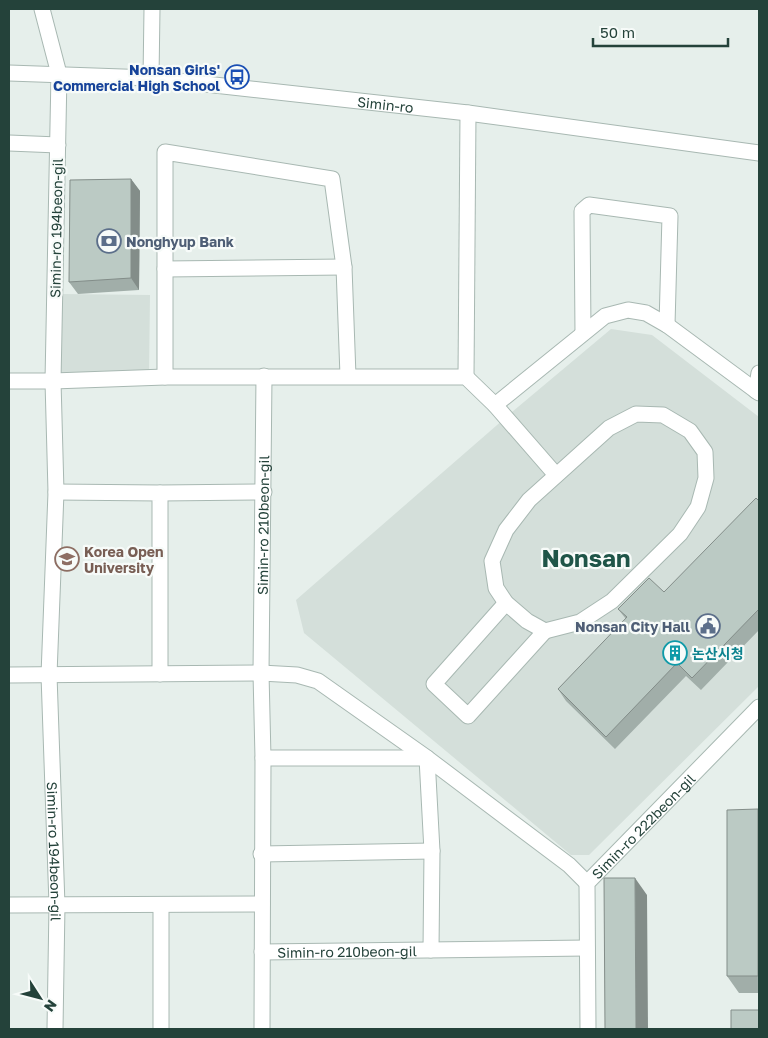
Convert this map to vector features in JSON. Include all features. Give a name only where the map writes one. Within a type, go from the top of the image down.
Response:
[{"type":"street","name":"Simin-ro 194beon-gil","points":[[42,9],[59,74],[53,382],[56,492],[49,675],[57,905],[55,1029]]},
{"type":"street","points":[[151,78],[152,9]]},
{"type":"street","name":"Simin-ro","points":[[9,73],[151,78],[468,113],[759,153]]},
{"type":"street","points":[[466,377],[468,113]]},
{"type":"street","points":[[9,143],[58,145]]},
{"type":"street","points":[[165,377],[165,152],[332,178],[344,267],[348,376]]},
{"type":"street","points":[[583,333],[582,211],[589,205],[670,216],[667,325]]},
{"type":"street","points":[[166,269],[344,267]]},
{"type":"street","points":[[495,405],[605,316],[628,310],[646,312],[667,325],[758,392]]},
{"type":"street","points":[[758,392],[759,373]]},
{"type":"street","points":[[9,381],[53,382],[165,377],[264,376],[466,377],[495,405],[556,475]]},
{"type":"street","name":"Simin-ro 210beon-gil","points":[[262,1029],[261,673],[264,376]]},
{"type":"street","points":[[506,604],[434,684],[468,716],[545,631],[580,622],[612,601],[680,534],[698,507],[706,478],[706,452],[690,431],[663,414],[636,414],[608,428],[529,500],[506,530],[492,561],[496,588],[506,604],[527,621],[545,631]]},
{"type":"street","points":[[56,492],[264,492]]},
{"type":"street","points":[[160,493],[160,674]]},
{"type":"street","points":[[9,675],[261,673],[297,675],[318,681],[427,758],[568,865],[587,883]]},
{"type":"street","name":"Simin-ro 222beon-gil","points":[[588,1029],[587,883],[759,707]]},
{"type":"street","points":[[262,758],[427,758]]},
{"type":"street","name":"Simin-ro 210beon-gil","points":[[427,758],[432,851],[431,950]]},
{"type":"street","points":[[261,854],[432,851]]},
{"type":"street","points":[[161,904],[161,1029]]},
{"type":"street","points":[[9,905],[262,904]]},
{"type":"street","name":"Simin-ro 210beon-gil","points":[[262,952],[587,948]]},
{"type":"shaded area","points":[[62,294],[150,295],[149,375],[61,374]]},
{"type":"shaded area","points":[[611,329],[652,335],[759,417],[759,686],[589,855],[571,855],[304,633],[296,600],[512,412]]},
{"type":"building","name":"Nonghyup Bank","points":[[131,179],[131,278],[69,282],[70,180]]},
{"type":"building","name":"논산시청","points":[[756,498],[759,501],[759,609],[692,678],[677,663],[606,737],[558,689],[627,617],[618,609],[649,578],[664,592]]},
{"type":"building","points":[[758,809],[758,976],[727,976],[727,810]]},
{"type":"building","points":[[604,878],[635,878],[636,1029],[605,1029]]},
{"type":"building","points":[[731,1010],[759,1010],[759,1029],[731,1029]]},
{"type":"place","name":"Nonsan Girls' Commercial High School","points":[[237,77]]},
{"type":"place","name":"Nonghyup Bank","points":[[109,241]]},
{"type":"place","name":"Korea Open University","points":[[67,559]]},
{"type":"place","name":"Nonsan City Hall","points":[[708,626]]},
{"type":"place","name":"논산시청","points":[[675,653]]},
{"type":"district","name":"Nonsan","points":[[586,557]]}]
